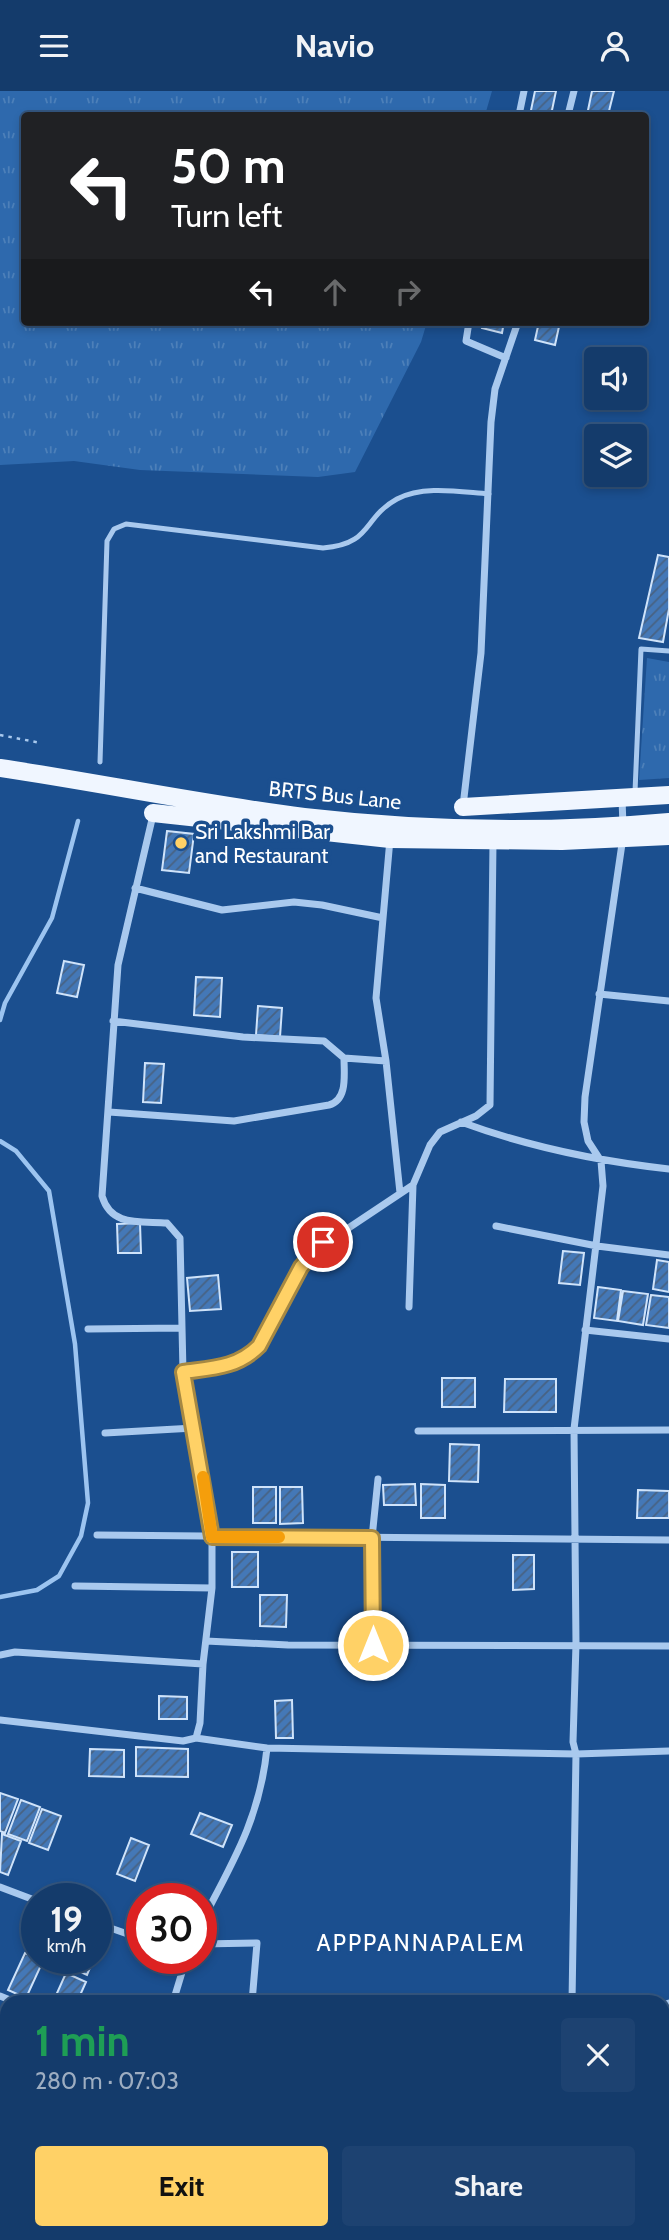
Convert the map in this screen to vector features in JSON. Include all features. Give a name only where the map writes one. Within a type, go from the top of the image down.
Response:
[{"type":"main road","name":"BRTS Bus Lane","points":[[0,768],[304,817],[381,824],[623,833],[669,822]]},
{"type":"main road","points":[[463,807],[669,795]]},
{"type":"main road","points":[[153,813],[390,839],[493,841],[623,833],[669,836]]},
{"type":"street","points":[[520,112],[524,91]]},
{"type":"street","points":[[569,112],[574,91]]},
{"type":"street","points":[[468,326],[466,341],[506,358]]},
{"type":"street","points":[[463,807],[481,653],[491,422],[495,389],[517,326]]},
{"type":"street","points":[[572,1995],[576,1754],[573,1742],[576,1644],[574,1429],[603,1186],[601,1161],[588,1141],[584,1122],[599,994],[629,798]]},
{"type":"street","points":[[153,813],[118,965],[102,1196],[106,1209],[118,1220],[167,1223],[175,1229],[180,1238],[183,1372],[212,1537],[212,1588],[203,1664],[200,1723],[195,1738]]},
{"type":"street","points":[[390,839],[376,998],[386,1061],[400,1193]]},
{"type":"street","points":[[409,1307],[413,1185],[430,1145],[440,1132],[486,1110],[491,1098],[493,841]]},
{"type":"street","points":[[135,888],[222,910],[294,902],[383,918]]},
{"type":"street","points":[[599,994],[669,1001]]},
{"type":"street","points":[[113,1021],[243,1037],[324,1041],[344,1058],[386,1061]]},
{"type":"street","points":[[109,1112],[234,1121],[329,1105],[342,1095],[344,1058]]},
{"type":"street","points":[[461,1122],[509,1139],[601,1161],[669,1169]]},
{"type":"street","points":[[183,1372],[236,1364],[249,1356],[259,1346],[311,1253],[413,1185]]},
{"type":"street","points":[[496,1226],[597,1246],[669,1255]]},
{"type":"street","points":[[88,1329],[182,1328]]},
{"type":"street","points":[[585,1330],[669,1339]]},
{"type":"street","points":[[105,1433],[194,1428]]},
{"type":"street","points":[[418,1431],[669,1430]]},
{"type":"street","points":[[373,1645],[372,1538],[378,1479]]},
{"type":"street","points":[[97,1535],[669,1540]]},
{"type":"street","points":[[75,1586],[212,1588]]},
{"type":"street","points":[[206,1641],[373,1645],[669,1646]]},
{"type":"street","points":[[0,1655],[15,1652],[203,1664]]},
{"type":"street","points":[[0,1720],[183,1741],[195,1738],[267,1748],[576,1754],[669,1751]]},
{"type":"street","points":[[217,1891],[256,1814],[267,1748]]},
{"type":"street","points":[[0,1887],[21,1895]]},
{"type":"street","points":[[217,1944],[257,1943],[253,1995]]},
{"type":"street","points":[[175,1995],[181,1974]]},
{"type":"lane","points":[[100,762],[107,541],[114,529],[125,524],[323,548],[345,546],[358,540],[381,511],[399,498],[426,491],[489,494]]},
{"type":"lane","points":[[629,798],[633,781],[641,649],[669,651]]},
{"type":"path","points":[[0,736],[41,743]]},
{"type":"green space","points":[[0,91],[492,91],[486,112],[21,112],[21,326],[426,326],[421,342],[355,472],[318,477],[140,470],[74,461],[0,465]]},
{"type":"green space","points":[[647,658],[669,662],[669,778],[639,780]]},
{"type":"building","points":[[535,91],[556,91],[552,112],[531,112]]},
{"type":"building","points":[[592,91],[614,91],[609,112],[588,112]]},
{"type":"building","points":[[482,326],[503,326],[502,333]]},
{"type":"building","points":[[538,326],[559,326],[555,345],[535,340]]},
{"type":"building","points":[[658,555],[669,557],[669,609],[663,642],[639,638]]},
{"type":"building","points":[[167,831],[194,834],[189,873],[162,870]]},
{"type":"building","points":[[64,961],[84,965],[77,997],[57,993]]},
{"type":"building","points":[[196,977],[222,978],[220,1017],[194,1015]]},
{"type":"building","points":[[258,1006],[282,1008],[280,1037],[256,1035]]},
{"type":"building","points":[[145,1063],[164,1064],[161,1103],[143,1102]]},
{"type":"building","points":[[140,1223],[141,1253],[118,1253],[117,1224]]},
{"type":"building","points":[[563,1251],[584,1253],[580,1285],[559,1283]]},
{"type":"building","points":[[657,1260],[669,1262],[669,1292],[653,1289]]},
{"type":"building","points":[[218,1275],[221,1309],[190,1311],[187,1278]]},
{"type":"building","points":[[598,1287],[621,1290],[617,1321],[594,1318]]},
{"type":"building","points":[[623,1291],[648,1294],[643,1325],[618,1321]]},
{"type":"building","points":[[651,1295],[669,1297],[669,1328],[646,1325]]},
{"type":"building","points":[[442,1378],[475,1378],[475,1407],[442,1407]]},
{"type":"building","points":[[505,1379],[556,1379],[556,1412],[504,1412]]},
{"type":"building","points":[[450,1444],[479,1445],[478,1482],[449,1481]]},
{"type":"building","points":[[415,1484],[416,1505],[384,1505],[383,1485]]},
{"type":"building","points":[[421,1484],[445,1485],[445,1518],[421,1518]]},
{"type":"building","points":[[253,1487],[276,1487],[276,1523],[253,1523]]},
{"type":"building","points":[[280,1487],[302,1487],[303,1523],[280,1524]]},
{"type":"building","points":[[638,1490],[669,1491],[669,1518],[637,1518]]},
{"type":"building","points":[[232,1552],[258,1552],[258,1587],[232,1587]]},
{"type":"building","points":[[513,1555],[534,1555],[534,1589],[513,1590]]},
{"type":"building","points":[[260,1595],[287,1595],[286,1627],[260,1626]]},
{"type":"building","points":[[159,1696],[187,1697],[187,1719],[159,1719]]},
{"type":"building","points":[[292,1700],[293,1738],[276,1738],[275,1701]]},
{"type":"building","points":[[136,1747],[188,1749],[188,1777],[136,1776]]},
{"type":"building","points":[[90,1749],[124,1750],[124,1777],[89,1776]]},
{"type":"building","points":[[0,1793],[18,1799],[5,1833],[0,1831]]},
{"type":"building","points":[[21,1800],[40,1807],[27,1841],[8,1834]]},
{"type":"building","points":[[42,1809],[61,1816],[48,1850],[29,1843]]},
{"type":"building","points":[[200,1813],[232,1825],[223,1847],[191,1834]]},
{"type":"building","points":[[2,1834],[21,1841],[8,1875],[0,1872]]},
{"type":"building","points":[[131,1838],[149,1845],[135,1881],[117,1874]]},
{"type":"building","points":[[21,1962],[21,1974],[37,1974],[27,1995],[8,1990]]},
{"type":"building","points":[[66,1974],[86,1982],[80,1995],[56,1995]]},
{"type":"waterway","points":[[0,1020],[5,1003],[52,918],[78,821]]},
{"type":"waterway","points":[[0,1141],[16,1151],[49,1191],[75,1344],[88,1503],[81,1536],[59,1576],[37,1590],[0,1597]]},
{"type":"slow traffic","points":[[203,1477],[212,1537],[279,1537]]},
{"type":"place","name":"Sri Lakshmi Bar and Restaurant","points":[[181,843]]},
{"type":"district","name":"APPPANNAPALEM","points":[[421,1943]]},
{"type":"route","points":[[323,1242],[301,1267],[259,1346],[249,1356],[236,1364],[183,1372],[200,1456],[212,1537],[372,1538],[373,1645]]}]
